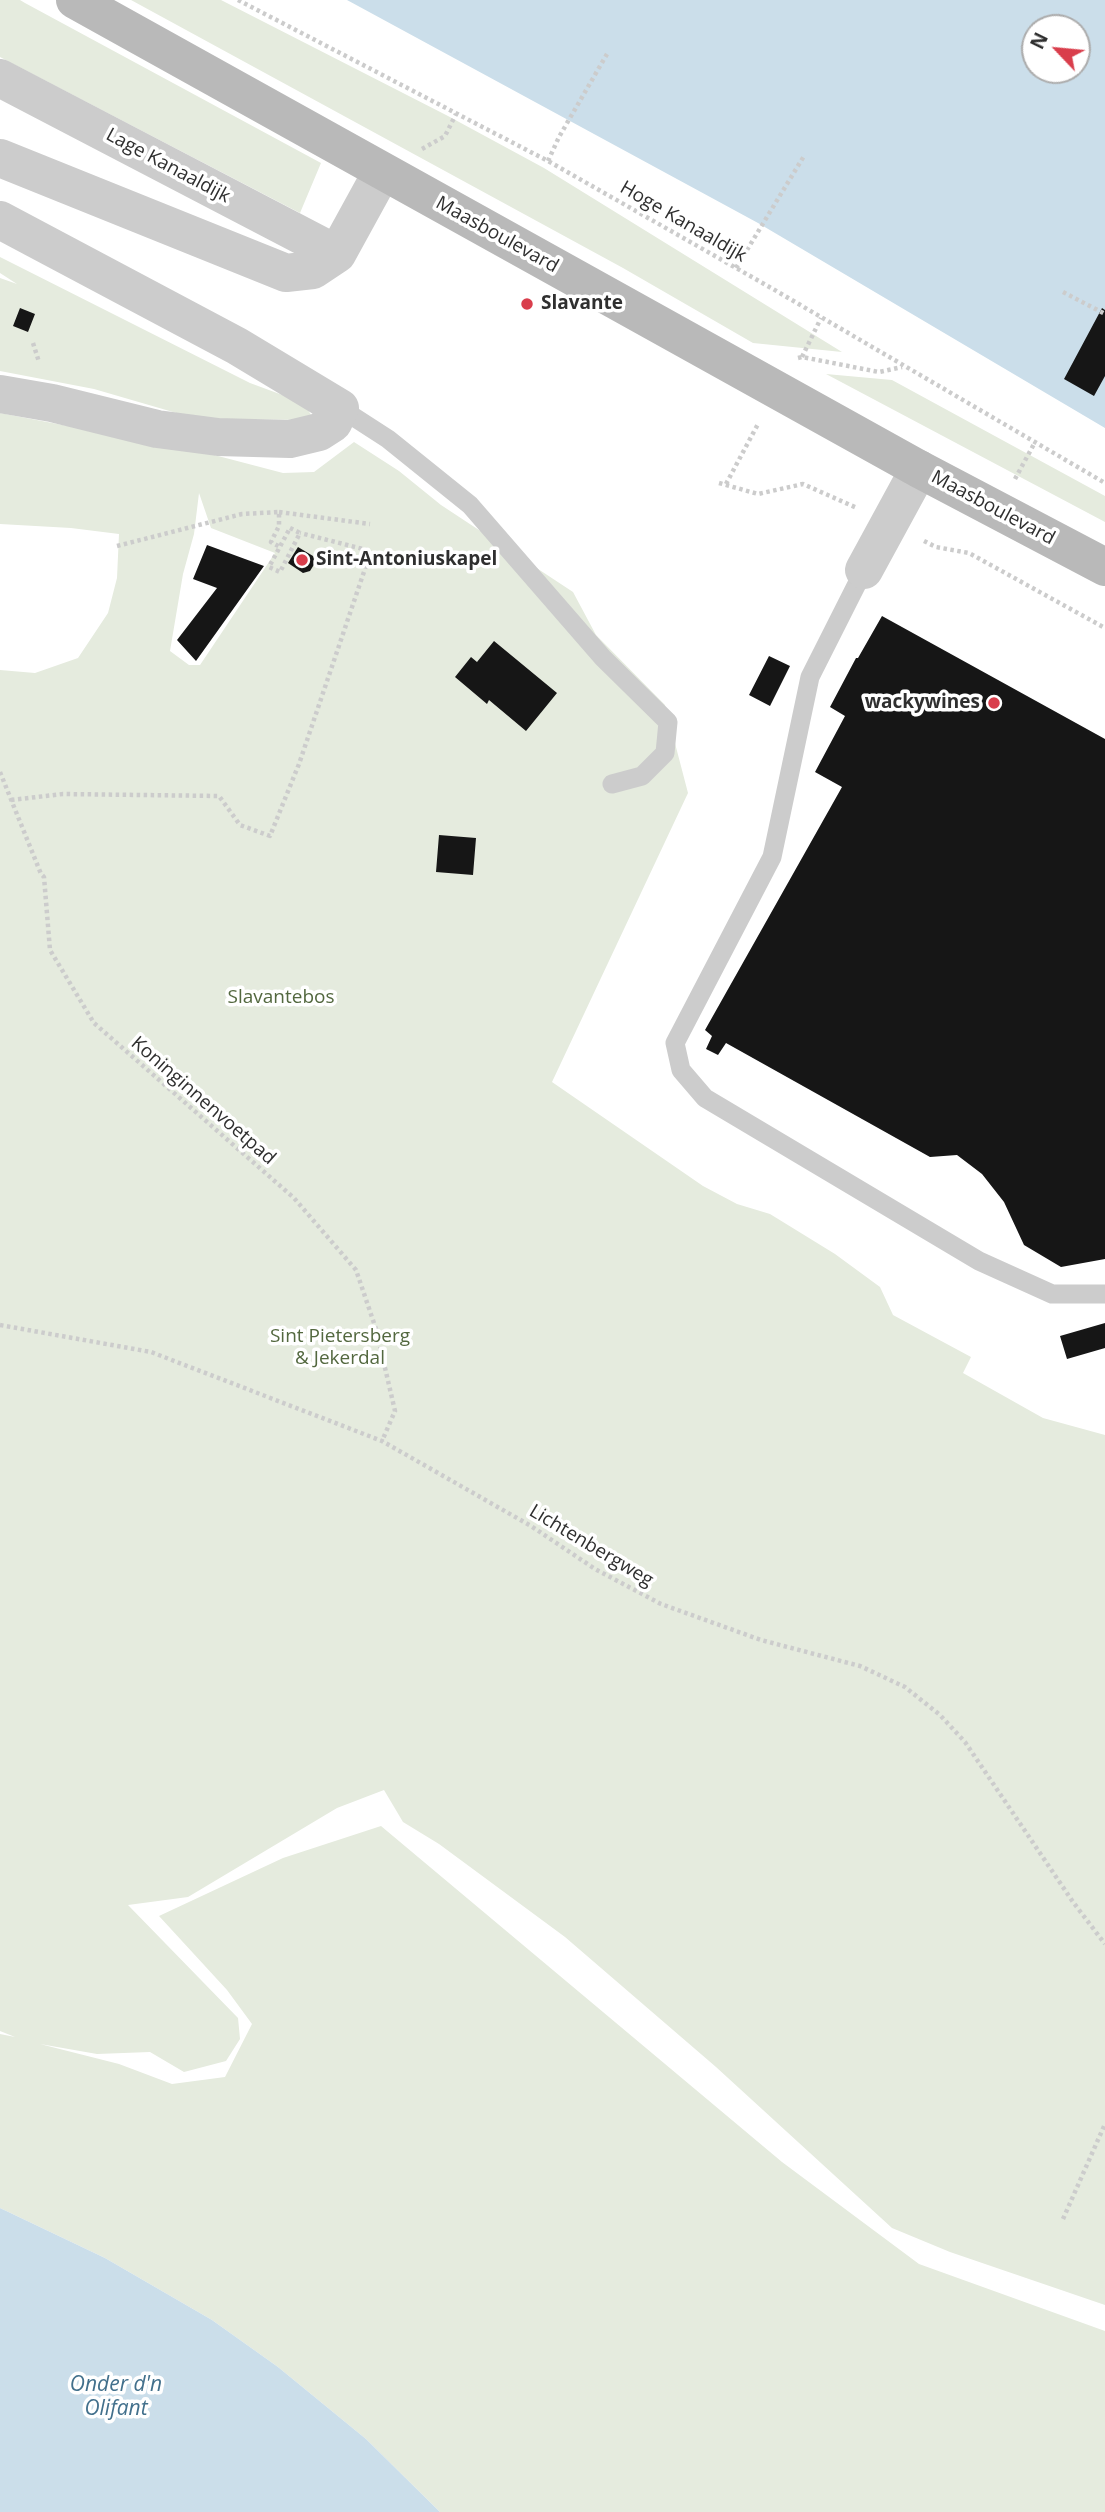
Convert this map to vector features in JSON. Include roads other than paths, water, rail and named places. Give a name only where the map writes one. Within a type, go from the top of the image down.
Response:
[{"type":"street","name":"Maasboulevard","points":[[75,0],[919,469],[1105,567]]},
{"type":"street","name":"Lage Kanaaldijk","points":[[0,78],[337,254]]},
{"type":"street","points":[[0,158],[286,273],[313,270],[337,254],[382,172]]},
{"type":"street","points":[[0,220],[237,346],[340,408],[333,423],[319,432],[290,439],[230,438],[158,429],[52,402],[0,394]]},
{"type":"street","points":[[864,570],[919,469]]},
{"type":"lane","points":[[340,408],[388,439],[470,505],[603,658],[668,722],[665,753],[642,776],[612,784]]},
{"type":"lane","points":[[864,570],[810,677],[772,857],[675,1043],[681,1070],[705,1098],[979,1261],[1052,1294],[1105,1294]]},
{"type":"water","points":[[347,0],[1105,0],[1105,428],[758,223]]},
{"type":"water","name":"Onder d'n Olifant","points":[[0,2208],[105,2258],[212,2320],[278,2367],[366,2439],[440,2512],[0,2512]]},
{"type":"place","name":"Slavante","points":[[527,304]]},
{"type":"place","name":"Sint-Antoniuskapel","points":[[302,560]]},
{"type":"place","name":"wackywines","points":[[994,703]]},
{"type":"park label","name":"Slavantebos","points":[[281,998]]},
{"type":"park label","name":"Sint Pietersberg & Jekerdal","points":[[340,1348]]}]
